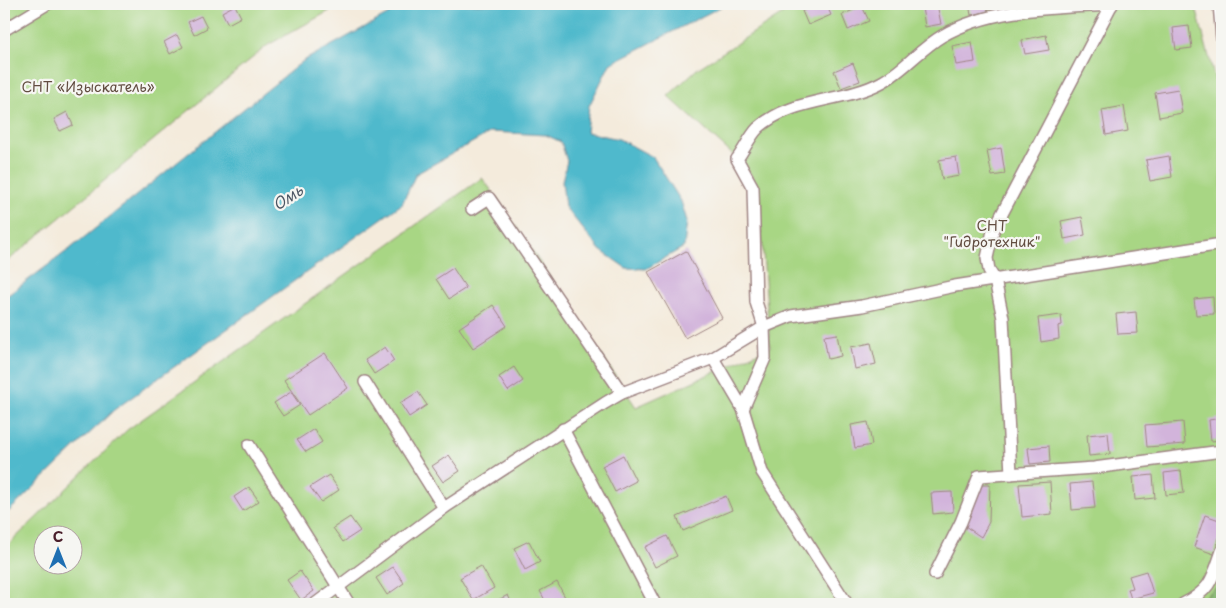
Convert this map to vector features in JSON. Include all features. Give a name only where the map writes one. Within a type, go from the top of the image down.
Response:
[{"type":"lane","points":[[4,30],[47,4]]},
{"type":"lane","points":[[1011,474],[1003,318],[996,280],[989,270],[986,258],[993,231],[1112,4]]},
{"type":"lane","points":[[743,409],[765,358],[764,327],[756,302],[754,188],[738,159],[758,128],[787,110],[851,94],[882,82],[941,36],[970,23],[1027,10],[1112,4]]},
{"type":"lane","points":[[1219,4],[1222,39]]},
{"type":"lane","points":[[472,209],[489,198],[622,393]]},
{"type":"lane","points":[[315,604],[444,508],[563,429],[622,393],[713,358],[764,327],[791,316],[862,306],[955,286],[1222,244]]},
{"type":"lane","points":[[713,358],[743,409],[762,472],[847,604]]},
{"type":"lane","points":[[365,382],[444,508]]},
{"type":"lane","points":[[563,429],[655,604]]},
{"type":"lane","points":[[249,445],[349,604]]},
{"type":"lane","points":[[935,574],[961,522],[979,476],[1094,468],[1222,451]]},
{"type":"lane","points":[[1183,604],[1200,596],[1212,581],[1222,551]]},
{"type":"green space","name":"СНТ «Изыскатель»","points":[[4,4],[342,4],[268,45],[4,264]]},
{"type":"green space","name":"СНТ \"Гидротехник\"","points":[[798,4],[1195,4],[1222,106],[1222,604],[4,604],[4,549],[127,430],[482,178],[636,407],[770,347],[758,186],[745,166],[668,96],[697,69]]},
{"type":"green space","points":[[1222,575],[1222,604],[1196,604],[1218,586]]},
{"type":"water","name":"Омь","points":[[407,4],[726,4],[610,64],[589,106],[586,132],[619,139],[653,157],[681,201],[687,221],[684,247],[646,269],[626,268],[600,250],[565,207],[562,181],[567,161],[561,142],[546,135],[491,132],[416,174],[402,204],[114,410],[4,516],[4,298],[71,248],[303,61]]},
{"type":"building","points":[[820,4],[826,4],[831,15],[808,25],[802,11]]},
{"type":"building","points":[[937,4],[941,24],[925,27],[922,7]]},
{"type":"building","points":[[969,4],[987,4],[988,12],[971,15]]},
{"type":"building","points":[[235,5],[241,17],[228,24],[222,12]]},
{"type":"building","points":[[862,6],[869,21],[848,30],[842,15]]},
{"type":"building","points":[[201,16],[207,28],[194,35],[188,22]]},
{"type":"building","points":[[1189,26],[1192,48],[1176,50],[1173,28]]},
{"type":"building","points":[[177,35],[183,47],[170,54],[164,42]]},
{"type":"building","points":[[1046,35],[1049,50],[1025,54],[1022,40]]},
{"type":"building","points":[[972,42],[975,62],[956,65],[952,46]]},
{"type":"building","points":[[853,63],[860,81],[841,88],[834,71]]},
{"type":"building","points":[[1178,89],[1182,113],[1159,117],[1155,93]]},
{"type":"building","points":[[1124,106],[1128,131],[1106,135],[1102,110]]},
{"type":"building","points":[[67,112],[73,125],[60,131],[54,119]]},
{"type":"building","points":[[1001,148],[1005,174],[992,176],[987,151]]},
{"type":"building","points":[[1169,156],[1172,177],[1150,181],[1146,160]]},
{"type":"building","points":[[956,157],[959,176],[942,179],[939,160]]},
{"type":"building","points":[[1082,217],[1085,235],[1064,239],[1061,221]]},
{"type":"building","points":[[686,251],[722,318],[685,338],[648,272]]},
{"type":"building","points":[[453,268],[466,288],[449,299],[436,279]]},
{"type":"building","points":[[1213,297],[1214,314],[1196,315],[1194,299]]},
{"type":"building","points":[[493,305],[507,326],[473,348],[459,328]]},
{"type":"building","points":[[1136,312],[1138,333],[1118,334],[1116,314]]},
{"type":"building","points":[[1061,315],[1062,325],[1058,326],[1059,339],[1041,342],[1038,318]]},
{"type":"building","points":[[837,334],[841,356],[828,359],[824,336]]},
{"type":"building","points":[[871,343],[876,364],[855,369],[851,347]]},
{"type":"building","points":[[385,347],[394,361],[374,374],[365,360]]},
{"type":"building","points":[[325,353],[348,388],[308,415],[284,380]]},
{"type":"building","points":[[514,367],[523,381],[508,391],[499,377]]},
{"type":"building","points":[[291,392],[300,405],[283,416],[274,403]]},
{"type":"building","points":[[418,392],[427,405],[409,417],[400,403]]},
{"type":"building","points":[[1222,418],[1222,440],[1211,441],[1209,420]]},
{"type":"building","points":[[868,422],[872,445],[855,448],[851,425]]},
{"type":"building","points":[[1183,422],[1185,444],[1147,447],[1145,425]]},
{"type":"building","points":[[314,429],[322,442],[306,452],[297,440]]},
{"type":"building","points":[[1108,433],[1110,454],[1089,456],[1087,435]]},
{"type":"building","points":[[1049,446],[1050,462],[1030,464],[1028,448]]},
{"type":"building","points":[[449,455],[460,471],[443,482],[432,466]]},
{"type":"building","points":[[623,455],[636,481],[615,492],[602,466]]},
{"type":"building","points":[[1181,471],[1184,493],[1166,495],[1164,473]]},
{"type":"building","points":[[329,475],[339,490],[321,502],[310,487]]},
{"type":"building","points":[[1153,475],[1155,498],[1135,500],[1133,477]]},
{"type":"building","points":[[1050,482],[1052,514],[1022,517],[1019,484]]},
{"type":"building","points":[[1092,482],[1095,508],[1072,510],[1070,484]]},
{"type":"building","points":[[978,485],[990,485],[989,522],[981,537],[965,526]]},
{"type":"building","points":[[249,487],[259,501],[243,511],[234,497]]},
{"type":"building","points":[[952,492],[953,512],[933,514],[931,493]]},
{"type":"building","points":[[726,496],[732,510],[683,531],[677,517]]},
{"type":"building","points":[[1205,515],[1222,521],[1222,530],[1214,554],[1194,547]]},
{"type":"building","points":[[350,517],[360,531],[343,542],[333,528]]},
{"type":"building","points":[[667,536],[677,556],[655,567],[645,547]]},
{"type":"building","points":[[529,541],[540,562],[525,570],[514,548]]},
{"type":"building","points":[[481,566],[494,588],[473,600],[460,578]]},
{"type":"building","points":[[393,567],[404,583],[387,595],[376,578]]},
{"type":"building","points":[[300,571],[314,591],[301,600],[287,580]]},
{"type":"building","points":[[1146,571],[1153,593],[1131,599],[1128,589],[1133,588],[1129,576]]},
{"type":"building","points":[[557,582],[568,603],[547,604],[540,591]]},
{"type":"building","points":[[508,595],[512,604],[490,604]]}]
